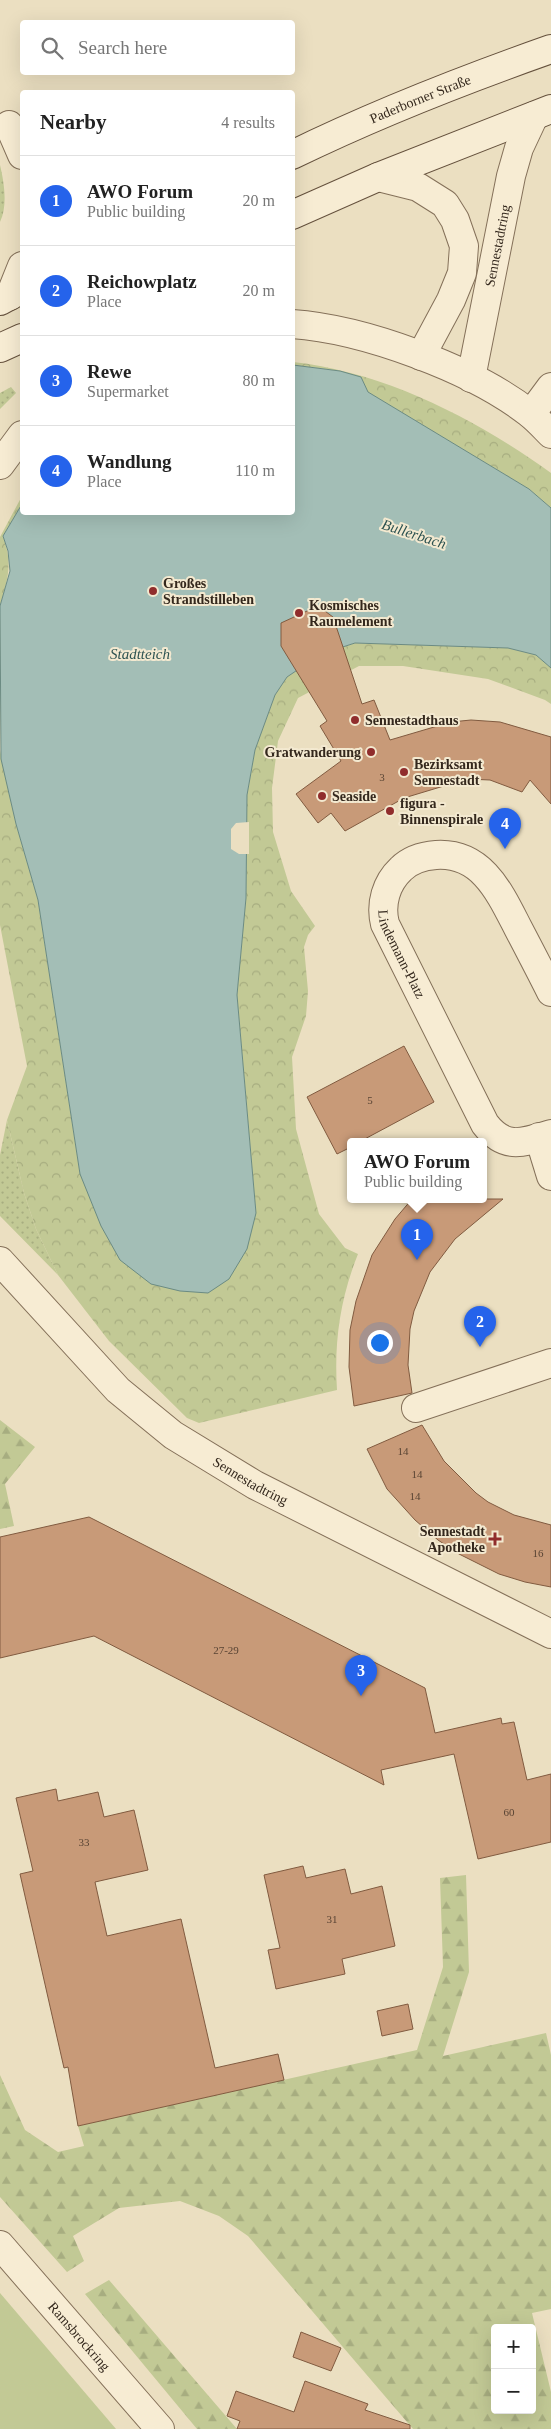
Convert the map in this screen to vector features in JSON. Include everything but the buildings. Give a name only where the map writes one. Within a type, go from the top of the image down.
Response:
[{"type":"street","name":"Paderborner Straße","points":[[295,154],[341,131],[487,71],[551,49]]},
{"type":"street","points":[[295,214],[378,177],[543,113]]},
{"type":"street","name":"Sennestadtring","points":[[471,378],[511,176],[519,148],[543,113]]},
{"type":"street","points":[[10,126],[20,150]]},
{"type":"street","points":[[295,139],[341,131]]},
{"type":"street","name":"Sennestadtring","points":[[378,177],[418,187],[445,204],[454,220],[464,246],[462,273],[451,300],[422,356]]},
{"type":"street","points":[[11,295],[20,271]]},
{"type":"street","points":[[295,324],[354,333],[422,356],[503,395],[541,418],[551,434]]},
{"type":"street","points":[[0,348],[20,339]]},
{"type":"street","points":[[541,418],[551,387]]},
{"type":"street","points":[[0,465],[20,438]]},
{"type":"street","name":"Lindemann-Platz","points":[[545,1136],[520,1142],[507,1141],[494,1136],[485,1124],[384,924],[382,912],[385,896],[393,878],[410,862],[432,856],[460,858],[478,866],[498,889],[551,992]]},
{"type":"street","points":[[545,1136],[551,1176]]},
{"type":"street","name":"Sennestadtring","points":[[0,1261],[118,1390],[173,1435],[255,1485],[551,1634]]},
{"type":"street","points":[[416,1408],[551,1363]]},
{"type":"street","name":"Ramsbrockring","points":[[0,2244],[160,2429]]},
{"type":"green space","points":[[0,165],[5,201],[0,222]]},
{"type":"green space","points":[[295,362],[327,367],[395,387],[428,401],[492,434],[551,473],[551,508],[529,489],[367,392],[340,371],[295,365]]},
{"type":"green space","points":[[11,387],[16,393],[0,409],[0,393]]},
{"type":"green space","points":[[20,500],[20,507],[3,536],[9,563],[0,606],[0,537]]},
{"type":"green space","points":[[355,643],[508,648],[536,655],[551,668],[551,704],[545,700],[488,679],[403,666],[359,666],[298,698],[278,741],[272,788],[273,832],[291,891],[315,926],[308,935],[304,947],[308,991],[306,1016],[292,1057],[296,1129],[319,1214],[345,1248],[358,1254],[347,1287],[340,1321],[336,1355],[337,1390],[199,1423],[187,1418],[109,1341],[58,1275],[36,1229],[24,1193],[7,1120],[27,1066],[0,925],[0,750],[16,824],[38,900],[80,1174],[256,1213],[237,995],[246,898],[247,795],[255,750],[275,695],[287,677],[321,654]]},
{"type":"green space","points":[[7,1120],[24,1193],[36,1229],[58,1275],[0,1216],[0,1155]]},
{"type":"green space","points":[[0,1420],[35,1447],[5,1484],[14,1526],[0,1529]]},
{"type":"green space","points":[[466,1875],[469,1972],[443,2056],[546,2033],[551,2055],[551,2309],[532,2313],[535,2324],[491,2324],[491,2414],[536,2414],[536,2330],[551,2392],[551,2429],[413,2429],[248,2236],[219,2216],[180,2201],[119,2208],[73,2236],[84,2261],[67,2272],[0,2197],[0,2075],[25,2130],[58,2152],[84,2146],[78,2126],[417,2050],[443,1967],[440,1878]]},
{"type":"green space","points":[[109,2280],[237,2429],[197,2429],[85,2294]]},
{"type":"green space","points":[[0,2293],[116,2429],[0,2429]]},
{"type":"water","name":"Stadtteich","points":[[295,365],[340,371],[361,377],[368,392],[529,489],[551,508],[551,668],[536,655],[508,648],[355,643],[321,654],[287,677],[275,695],[255,750],[247,795],[246,898],[237,995],[256,1213],[247,1249],[229,1279],[208,1293],[180,1291],[151,1284],[120,1260],[101,1226],[80,1174],[38,900],[16,824],[1,759],[0,606],[10,571],[8,551],[3,536],[20,507],[20,515],[295,515]]},
{"type":"pier","points":[[249,822],[249,854],[239,854],[231,849],[231,829],[236,823]]},
{"type":"place","name":"Großes Strandstilleben","points":[[153,591]]},
{"type":"place","name":"Kosmisches Raumelement","points":[[299,613]]},
{"type":"place","name":"Sennestadthaus","points":[[355,720]]},
{"type":"place","name":"Gratwanderung","points":[[371,752]]},
{"type":"place","name":"Bezirksamt Sennestadt","points":[[404,772]]},
{"type":"place","name":"Seaside","points":[[322,796]]},
{"type":"place","name":"figura - Binnenspirale","points":[[390,811]]},
{"type":"place","name":"Wandlung","points":[[505,849]]},
{"type":"place","name":"AWO Forum","points":[[417,1260]]},
{"type":"place","name":"Reichowplatz","points":[[480,1347]]},
{"type":"place","name":"Sennestadt Apotheke","points":[[495,1539]]},
{"type":"place","name":"Rewe","points":[[361,1696]]},
{"type":"water label","name":"Bullerbach","points":[[414,534]]}]
